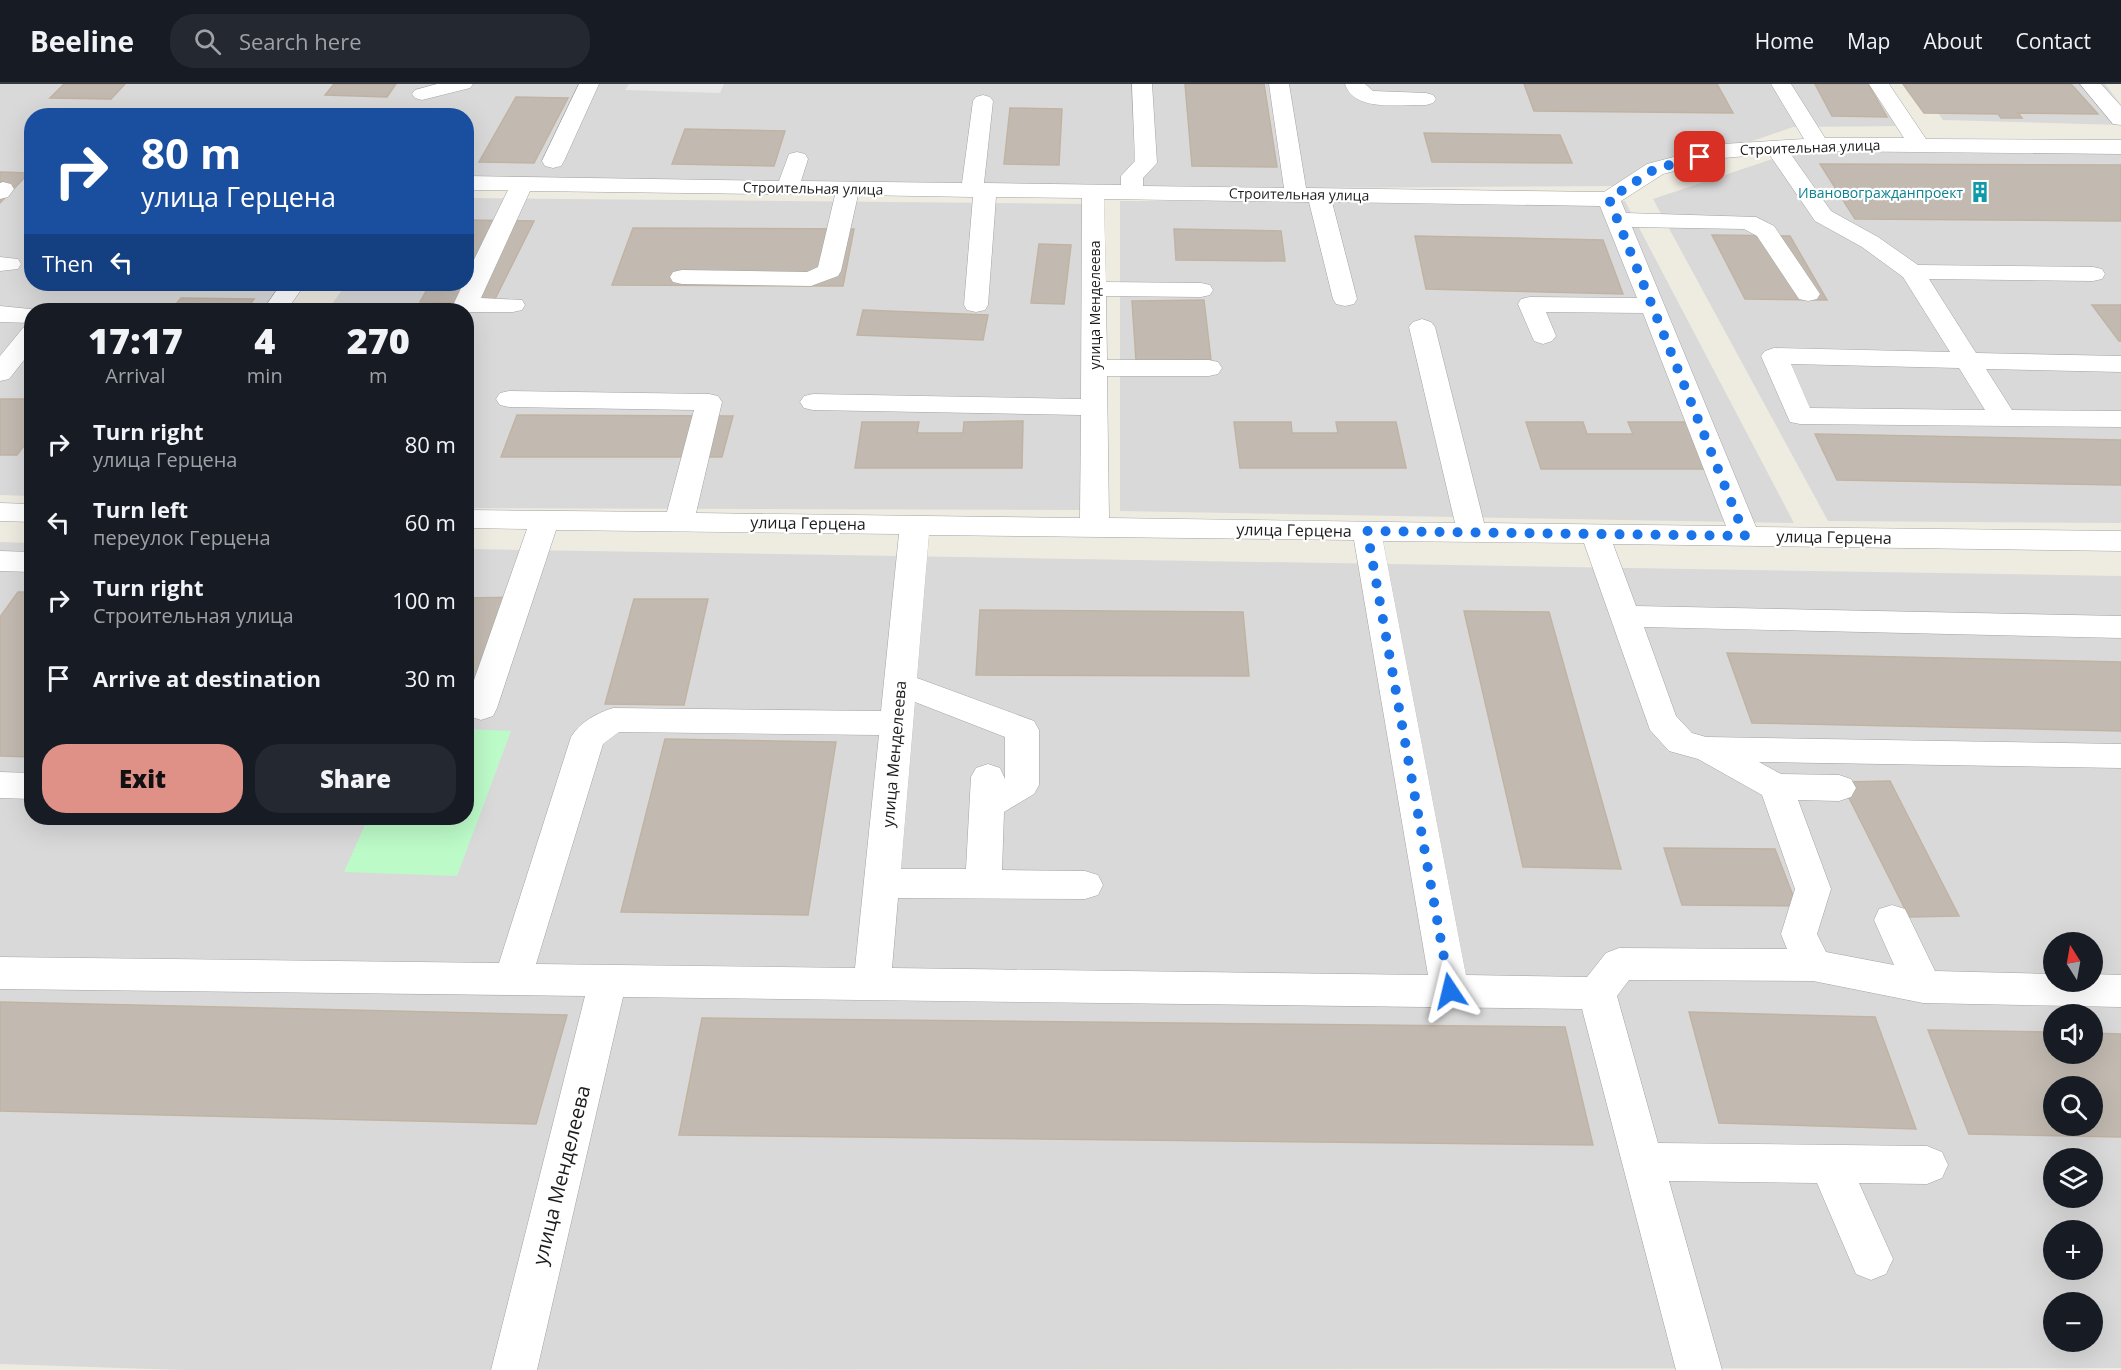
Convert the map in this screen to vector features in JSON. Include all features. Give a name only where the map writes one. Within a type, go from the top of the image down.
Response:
[{"type":"street","points":[[420,95],[463,84]]},
{"type":"street","points":[[553,161],[589,84]]},
{"type":"street","points":[[1132,192],[1132,176],[1146,163],[1142,84]]},
{"type":"street","points":[[1279,84],[1308,195],[1346,299]]},
{"type":"street","points":[[1355,84],[1357,90],[1368,97],[1426,99]]},
{"type":"street","points":[[1781,84],[1818,144]]},
{"type":"street","points":[[1880,84],[1919,145]]},
{"type":"street","points":[[2090,84],[2121,119]]},
{"type":"street","points":[[976,304],[983,101]]},
{"type":"street","name":"Строительная улица","points":[[474,183],[1308,195],[1613,209],[1655,169],[1723,151],[1818,144],[2121,147]]},
{"type":"street","points":[[1775,147],[1823,216],[1870,242],[1912,272],[2004,418]]},
{"type":"street","points":[[788,187],[797,159]]},
{"type":"street","points":[[474,286],[522,184]]},
{"type":"street","points":[[682,277],[811,279],[829,271],[848,188]]},
{"type":"street","name":"улица Менделеева","points":[[1093,192],[1095,527]]},
{"type":"street","points":[[1745,536],[1613,209],[1748,222],[1766,231],[1808,294]]},
{"type":"street","points":[[1912,272],[2093,274]]},
{"type":"street","points":[[1094,289],[1201,290]]},
{"type":"street","points":[[1543,336],[1530,304],[1652,306]]},
{"type":"street","points":[[474,305],[513,305]]},
{"type":"street","points":[[0,314],[24,316]]},
{"type":"street","points":[[1422,327],[1472,532]]},
{"type":"street","points":[[0,373],[24,343]]},
{"type":"street","points":[[2121,363],[1774,356],[1800,416],[2121,419]]},
{"type":"street","points":[[1094,368],[1209,368]]},
{"type":"street","points":[[509,399],[709,402],[679,522]]},
{"type":"street","points":[[813,402],[1094,407]]},
{"type":"street","points":[[0,512],[24,513]]},
{"type":"street","name":"улица Герцена","points":[[474,519],[2121,541]]},
{"type":"street","points":[[481,708],[545,520]]},
{"type":"street","name":"улица Менделеева","points":[[872,984],[915,525]]},
{"type":"street","points":[[1367,531],[1450,991]]},
{"type":"street","points":[[1595,534],[1662,722],[1681,742],[1706,749],[1776,787],[1839,788]]},
{"type":"street","points":[[0,561],[24,562]]},
{"type":"street","points":[[1624,616],[2121,627]]},
{"type":"street","points":[[900,684],[1022,730],[1022,785],[988,791],[983,884]]},
{"type":"street","points":[[513,979],[588,737],[613,720],[897,723]]},
{"type":"street","points":[[1706,749],[2121,756]]},
{"type":"street","points":[[0,785],[24,786]]},
{"type":"street","points":[[1776,787],[1813,889],[1799,934],[1813,965]]},
{"type":"street","points":[[882,883],[1085,885]]},
{"type":"street","points":[[1892,920],[1923,987]]},
{"type":"street","points":[[1597,993],[1619,964],[1813,965],[1923,987],[2121,991]]},
{"type":"street","points":[[0,973],[1597,993]]},
{"type":"street","name":"улица Менделеева","points":[[514,1370],[608,981]]},
{"type":"street","points":[[1597,993],[1699,1370]]},
{"type":"street","points":[[1643,1162],[1927,1166]]},
{"type":"street","points":[[1830,1165],[1871,1259]]},
{"type":"shaded area","points":[[0,84],[1883,84],[1909,126],[1793,127],[1622,186],[985,190],[474,183],[474,108],[24,108],[24,291],[299,291],[290,303],[24,303],[24,496],[0,495]]},
{"type":"shaded area","points":[[629,84],[724,84],[720,93],[625,90]]},
{"type":"shaded area","points":[[1919,84],[2105,84],[2121,105],[2121,125],[1943,120]]},
{"type":"shaded area","points":[[1814,145],[2121,151],[2121,523],[1828,521],[1653,199]]},
{"type":"shaded area","points":[[474,198],[1087,204],[1080,510],[474,508],[474,303],[333,303],[341,291],[474,291]]},
{"type":"shaded area","points":[[1120,201],[1625,201],[1794,523],[1120,511]]},
{"type":"shaded area","points":[[0,542],[24,543],[24,825],[474,825],[474,549],[2121,576],[2121,1368],[183,1370],[0,1364]]},
{"type":"green space","points":[[474,729],[511,731],[457,876],[344,872],[365,825],[474,825]]},
{"type":"building","points":[[64,84],[125,84],[111,99],[50,98]]},
{"type":"building","points":[[334,84],[396,84],[387,97],[325,95]]},
{"type":"building","points":[[1185,84],[1264,84],[1277,167],[1192,166]]},
{"type":"building","points":[[1524,84],[1717,84],[1733,113],[1534,111]]},
{"type":"building","points":[[1815,84],[1868,84],[1887,117],[1832,116]]},
{"type":"building","points":[[1903,84],[2071,84],[2098,114],[2018,113],[2022,118],[2001,118],[1998,114],[1924,113]]},
{"type":"building","points":[[516,97],[568,98],[534,163],[479,162]]},
{"type":"building","points":[[1010,108],[1062,109],[1059,165],[1004,164]]},
{"type":"building","points":[[685,129],[785,131],[774,166],[672,164]]},
{"type":"building","points":[[1424,133],[1560,135],[1572,163],[1432,162]]},
{"type":"building","name":"Ивановогражданпроект","points":[[1820,164],[2121,165],[2121,221],[1855,219]]},
{"type":"building","points":[[0,172],[24,173],[24,178],[0,203]]},
{"type":"building","points":[[474,220],[534,221],[493,303],[420,302],[426,291],[474,291]]},
{"type":"building","points":[[633,228],[854,229],[843,286],[612,285]]},
{"type":"building","points":[[1174,229],[1281,231],[1285,261],[1176,260]]},
{"type":"building","points":[[1712,235],[1790,236],[1827,300],[1745,299]]},
{"type":"building","points":[[1415,236],[1603,240],[1623,294],[1426,289]]},
{"type":"building","points":[[1039,244],[1071,245],[1064,304],[1031,303]]},
{"type":"building","points":[[181,298],[254,299],[251,303],[177,303]]},
{"type":"building","points":[[1204,300],[1211,360],[1136,361],[1132,301]]},
{"type":"building","points":[[2092,305],[2121,305],[2121,341],[2119,341]]},
{"type":"building","points":[[863,310],[988,315],[983,340],[857,335]]},
{"type":"building","points":[[0,399],[24,399],[24,446],[17,455],[0,455]]},
{"type":"building","points":[[517,415],[733,416],[722,457],[501,457]]},
{"type":"building","points":[[1023,421],[1022,468],[855,468],[862,422],[919,422],[917,433],[963,433],[964,422]]},
{"type":"building","points":[[1234,422],[1291,422],[1292,433],[1338,433],[1336,422],[1396,422],[1406,468],[1240,468]]},
{"type":"building","points":[[1526,422],[1583,422],[1587,434],[1633,434],[1628,422],[1688,422],[1708,469],[1541,469]]},
{"type":"building","points":[[1815,434],[2121,440],[2121,485],[1837,480]]},
{"type":"building","points":[[18,592],[24,592],[24,757],[0,756],[0,617]]},
{"type":"building","points":[[532,597],[499,701],[474,701],[474,598]]},
{"type":"building","points":[[634,599],[708,599],[684,705],[605,704]]},
{"type":"building","points":[[980,610],[1243,612],[1249,676],[976,675]]},
{"type":"building","points":[[1464,611],[1549,612],[1621,869],[1523,867]]},
{"type":"building","points":[[1727,653],[2121,662],[2121,731],[1752,723]]},
{"type":"building","points":[[665,739],[836,742],[808,915],[621,912]]},
{"type":"building","points":[[1890,781],[1959,916],[1909,917],[1841,782]]},
{"type":"building","points":[[1664,848],[1775,849],[1797,906],[1682,905]]},
{"type":"building","points":[[0,1002],[567,1015],[536,1124],[0,1111]]},
{"type":"building","points":[[1689,1012],[1875,1017],[1916,1129],[1719,1123]]},
{"type":"building","points":[[702,1018],[1565,1027],[1593,1145],[679,1135]]},
{"type":"building","points":[[1928,1030],[2043,1032],[2043,1064],[2103,1064],[2103,1033],[2121,1034],[2121,1137],[2070,1136],[2103,1136],[2103,1076],[2043,1076],[2043,1135],[1969,1134]]},
{"type":"place","name":"Ивановогражданпроект","points":[[1980,192]]},
{"type":"route","points":[[1450,991],[1367,531],[1745,536],[1609,199],[1655,169],[1700,157]]}]
